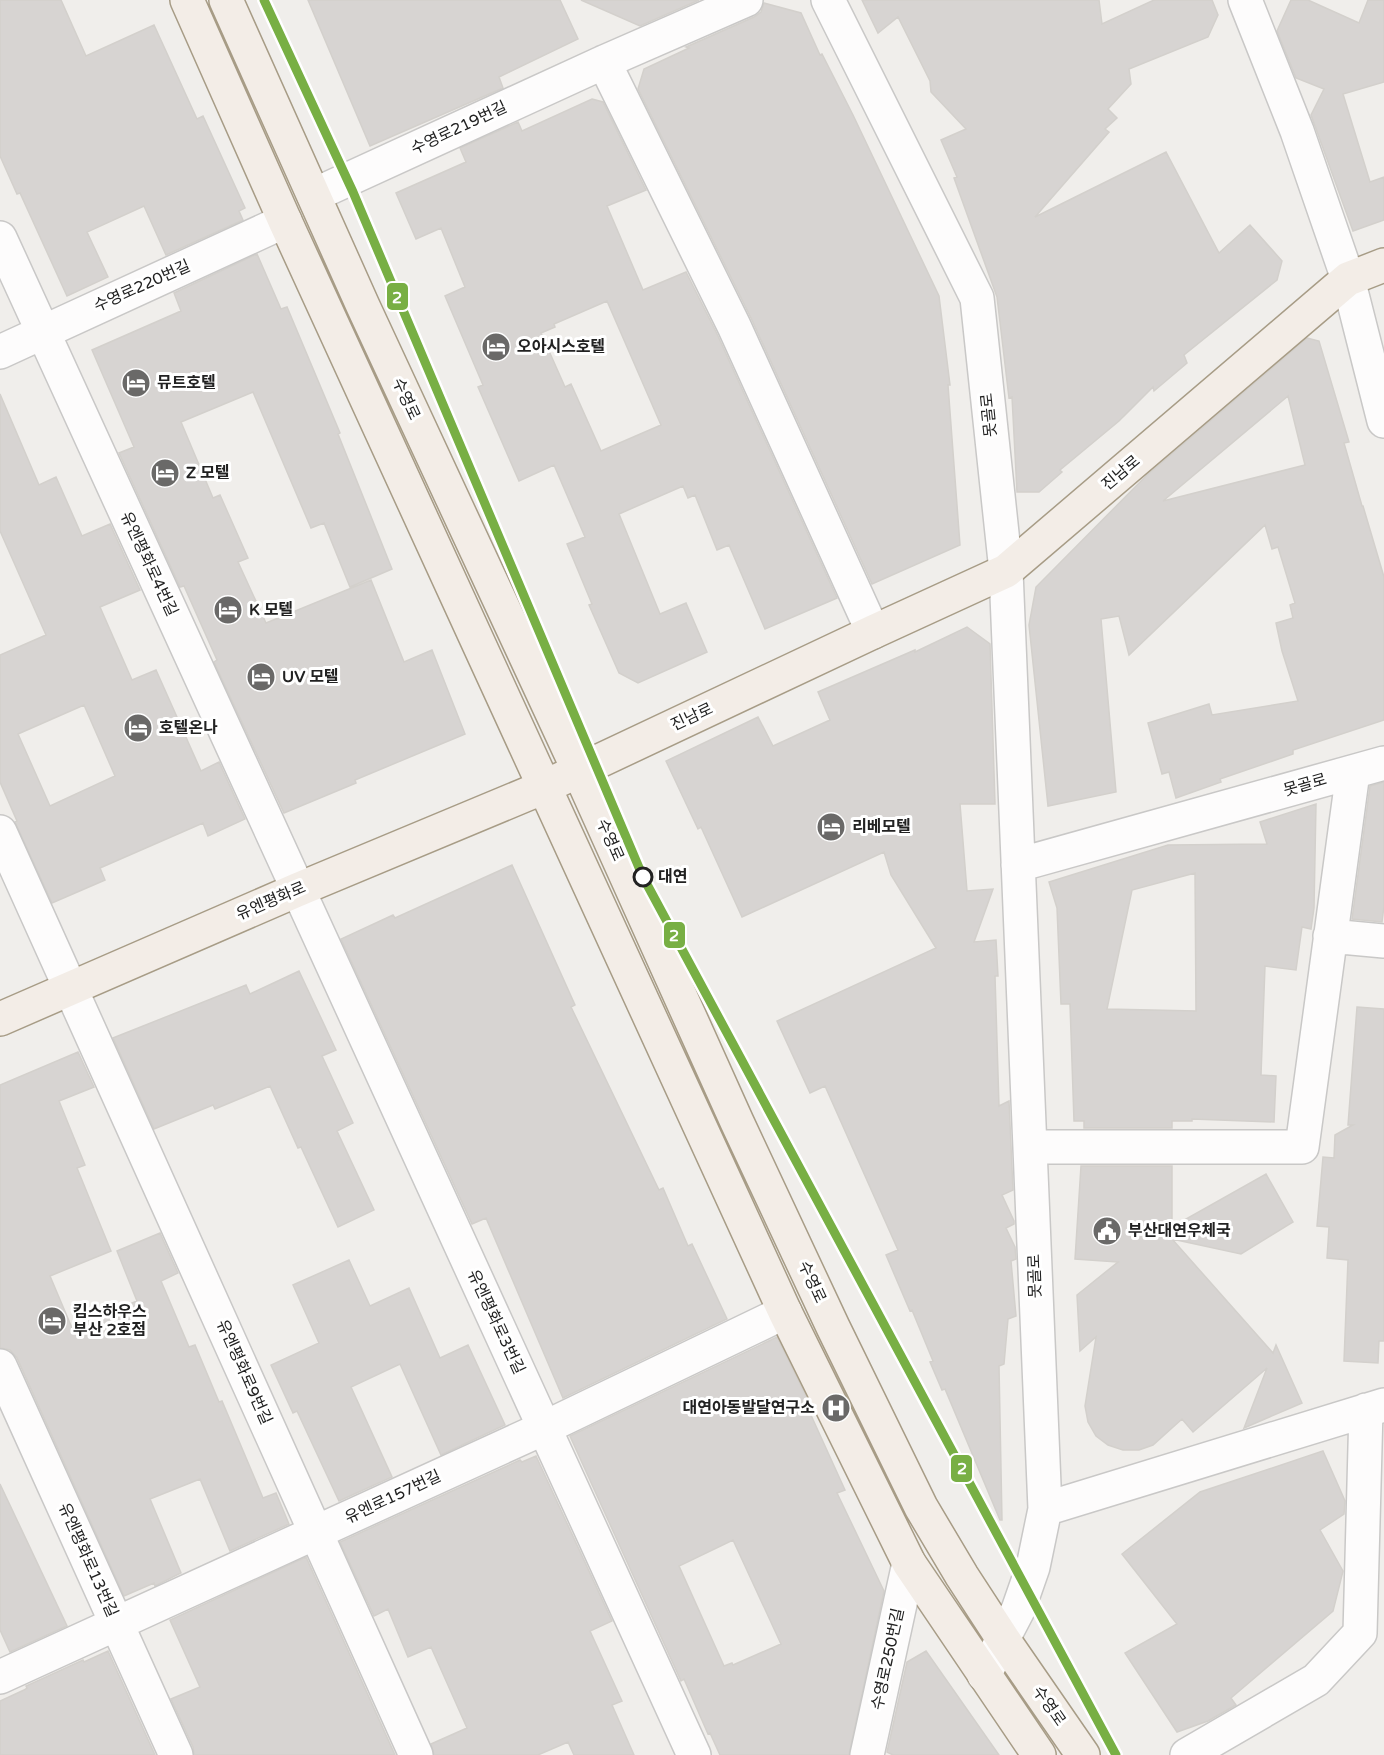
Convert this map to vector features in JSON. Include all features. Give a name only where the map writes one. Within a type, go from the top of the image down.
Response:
[{"type":"main road","points":[[187,0],[285,221],[785,1312],[909,1563],[1039,1755]]},
{"type":"main road","name":"수영로","points":[[226,0],[737,1122],[921,1507],[1003,1639],[1083,1755]]},
{"type":"main road","name":"진남로","points":[[544,788],[1006,571],[1348,279],[1384,264]]},
{"type":"main road","name":"유엔평화로","points":[[0,1019],[297,890],[544,788]]},
{"type":"street","name":"수영로219번길","points":[[314,195],[604,62],[746,0]]},
{"type":"street","name":"못골로","points":[[828,0],[977,298],[1006,571],[1045,1509],[1033,1567],[1018,1610],[984,1676]]},
{"type":"street","points":[[1245,0],[1296,131],[1348,279],[1384,421]]},
{"type":"street","points":[[604,62],[734,327],[873,632]]},
{"type":"street","name":"수영로220번길","points":[[0,352],[285,221]]},
{"type":"street","name":"유엔평화로4번길","points":[[0,238],[297,890]]},
{"type":"street","name":"못골로","points":[[1018,865],[1384,763]]},
{"type":"street","points":[[1030,1147],[1302,1147],[1353,772]]},
{"type":"street","name":"유엔평화로9번길","points":[[0,832],[416,1755]]},
{"type":"street","name":"유엔평화로3번길","points":[[297,890],[694,1755]]},
{"type":"street","points":[[1330,936],[1384,941]]},
{"type":"street","name":"유엔로157번길","points":[[0,1677],[544,1428],[785,1312]]},
{"type":"street","name":"유엔평화로13번길","points":[[0,1366],[176,1755]]},
{"type":"street","points":[[1045,1509],[1375,1408],[1360,1632],[1316,1680],[1187,1755]]},
{"type":"street","name":"수영로250번길","points":[[867,1755],[909,1563]]},
{"type":"building","points":[[0,0],[61,0],[86,56],[154,25],[197,119],[203,116],[245,208],[239,211],[243,220],[166,255],[144,206],[87,232],[108,277],[67,296],[20,193],[17,194],[0,156]]},
{"type":"building","points":[[308,0],[560,0],[578,39],[499,77],[503,88],[370,146]]},
{"type":"building","points":[[581,0],[699,0],[640,26]]},
{"type":"building","points":[[862,0],[1099,0],[1102,24],[1154,0],[1212,0],[1218,15],[1208,37],[1129,69],[1131,84],[1108,109],[1117,118],[1105,129],[1109,132],[1035,217],[1166,152],[1219,253],[1250,225],[1282,261],[1277,280],[1184,355],[1187,363],[1154,391],[1153,387],[1119,421],[1060,470],[1062,472],[1039,492],[1017,492],[1012,397],[1009,398],[997,297],[954,178],[957,177],[941,140],[966,129],[931,92],[930,81],[898,17],[878,33]]},
{"type":"building","points":[[1291,0],[1308,0],[1359,23],[1368,0],[1384,0],[1384,82],[1343,94],[1370,182],[1384,177],[1384,220],[1353,231],[1311,115],[1324,89],[1296,78],[1277,31]]},
{"type":"building","points":[[764,3],[801,13],[820,55],[822,54],[853,115],[939,296],[950,385],[948,385],[960,545],[872,584],[751,318],[638,89],[644,69],[689,48],[686,47],[754,17],[761,12]]},
{"type":"building","points":[[592,99],[603,102],[646,190],[607,206],[643,290],[686,272],[717,334],[837,598],[765,629],[729,545],[717,550],[695,495],[688,498],[683,486],[619,514],[660,614],[686,603],[707,652],[638,683],[619,673],[589,605],[592,604],[567,544],[585,537],[554,465],[519,481],[478,387],[483,385],[445,296],[465,287],[441,228],[416,239],[396,193],[466,162],[460,148],[518,122],[522,131]],"holes":[[[607,301],[661,425],[601,451],[571,384],[565,387],[541,333],[555,327],[554,324]]]},
{"type":"building","points":[[257,254],[281,309],[287,307],[340,433],[338,434],[392,569],[350,587],[324,523],[311,528],[253,392],[181,422],[213,498],[220,495],[248,558],[238,562],[266,623],[371,580],[404,662],[432,650],[465,734],[355,780],[356,783],[284,813],[214,662],[217,660],[184,586],[180,587],[119,453],[134,447],[92,350],[181,311],[174,293]]},
{"type":"building","points":[[1307,338],[1319,341],[1349,442],[1344,443],[1384,577],[1384,720],[1293,750],[1293,754],[1220,779],[1221,782],[1176,798],[1169,772],[1162,774],[1148,723],[1209,704],[1212,715],[1298,701],[1282,651],[1276,623],[1293,618],[1290,605],[1295,603],[1278,547],[1272,549],[1265,525],[1129,655],[1119,616],[1101,619],[1116,792],[1048,806],[1029,625],[1036,587],[1147,475]],"holes":[[[1288,396],[1305,465],[1163,501]]]},
{"type":"building","points":[[0,394],[39,485],[56,477],[82,536],[110,524],[140,590],[100,607],[132,680],[156,670],[201,771],[219,762],[245,819],[208,836],[203,823],[100,868],[105,880],[52,903],[15,822],[17,821],[0,782],[0,655],[46,635],[0,531]],"holes":[[[84,705],[115,776],[50,806],[18,734]]]},
{"type":"building","points":[[967,627],[990,644],[995,804],[960,804],[967,891],[993,889],[974,942],[996,940],[999,1106],[1009,1101],[1013,1190],[1002,1195],[1014,1221],[1014,1224],[1006,1228],[1015,1247],[1016,1259],[1011,1261],[1016,1316],[1008,1319],[1004,1364],[999,1366],[1002,1520],[1000,1520],[945,1389],[942,1390],[912,1310],[910,1311],[886,1255],[898,1250],[825,1086],[810,1093],[777,1021],[936,948],[891,875],[884,852],[742,917],[701,827],[698,829],[666,761],[758,717],[773,746],[830,720],[818,692],[915,650],[915,652]]},
{"type":"building","points":[[1384,782],[1382,922],[1352,919],[1370,786]]},
{"type":"building","points":[[1316,804],[1314,908],[1311,929],[1302,927],[1296,970],[1265,966],[1261,1075],[1276,1076],[1274,1122],[1192,1119],[1192,1121],[1172,1121],[1172,1128],[1084,1128],[1084,1121],[1074,1121],[1070,1004],[1061,1004],[1057,908],[1049,882],[1168,845],[1267,844],[1260,822]],"holes":[[[1195,873],[1196,1011],[1107,1009],[1132,890]]]},
{"type":"building","points":[[512,865],[575,1005],[571,1007],[659,1190],[663,1188],[688,1246],[692,1244],[727,1319],[563,1398],[486,1218],[472,1224],[341,939],[393,915],[395,918]]},
{"type":"building","points":[[299,971],[336,1050],[322,1056],[353,1123],[337,1131],[374,1210],[338,1227],[270,1086],[215,1109],[213,1105],[154,1129],[113,1038],[246,985],[250,994]]},
{"type":"building","points":[[1357,1007],[1384,1009],[1384,1341],[1379,1341],[1378,1363],[1344,1361],[1348,1260],[1327,1258],[1329,1227],[1317,1226],[1323,1157],[1334,1158],[1335,1135],[1353,1125],[1348,1125]]},
{"type":"building","points":[[78,1052],[94,1087],[59,1101],[85,1165],[77,1168],[111,1251],[50,1276],[72,1328],[137,1301],[117,1251],[160,1233],[178,1273],[161,1281],[189,1347],[195,1345],[219,1402],[222,1401],[263,1498],[276,1493],[289,1524],[230,1551],[200,1479],[150,1499],[181,1573],[155,1586],[154,1583],[124,1596],[17,1358],[10,1350],[0,1348],[0,1085]]},
{"type":"building","points":[[1081,1166],[1172,1166],[1172,1227],[1266,1174],[1293,1222],[1241,1254],[1172,1239],[1273,1353],[1276,1345],[1302,1403],[1244,1428],[1267,1368],[1193,1432],[1182,1419],[1153,1445],[1139,1450],[1123,1450],[1108,1445],[1096,1436],[1088,1422],[1085,1406],[1096,1337],[1080,1351],[1077,1295],[1118,1262],[1075,1259]]},
{"type":"building","points":[[349,1260],[370,1306],[409,1288],[440,1358],[468,1345],[505,1425],[441,1455],[400,1364],[351,1387],[392,1477],[339,1501],[297,1411],[293,1413],[271,1365],[319,1343],[293,1285]]},
{"type":"building","points":[[777,1337],[808,1400],[805,1402],[845,1490],[837,1493],[884,1591],[849,1755],[720,1755],[710,1733],[708,1734],[684,1679],[681,1681],[570,1436]],"holes":[[[733,1540],[781,1644],[733,1665],[732,1663],[724,1666],[679,1566]]]},
{"type":"building","points":[[1323,1451],[1345,1501],[1344,1514],[1320,1530],[1343,1571],[1333,1611],[1231,1698],[1236,1705],[1208,1721],[1177,1732],[1125,1653],[1177,1624],[1122,1554],[1200,1492]]},
{"type":"building","points":[[536,1456],[612,1621],[590,1631],[622,1701],[612,1705],[634,1755],[574,1755],[568,1742],[538,1755],[434,1755],[431,1744],[467,1728],[431,1647],[408,1657],[388,1609],[374,1616],[340,1542],[520,1460],[522,1462]]},
{"type":"building","points":[[0,1484],[67,1626],[10,1652],[0,1630]]},
{"type":"building","points":[[306,1557],[395,1755],[194,1755],[193,1747],[171,1699],[200,1687],[170,1620]]},
{"type":"building","points":[[108,1651],[155,1755],[0,1755],[0,1701],[24,1690],[26,1686]]},
{"type":"building","points":[[926,1651],[999,1755],[893,1755],[887,1752],[907,1662]]},
{"type":"transit line","name":"2","points":[[264,0],[353,192],[643,877],[1116,1755]]},
{"type":"place","name":"오아시스호텔","points":[[496,347]]},
{"type":"place","name":"뮤트호텔","points":[[136,383]]},
{"type":"place","name":"Z 모텔","points":[[165,473]]},
{"type":"place","name":"K 모텔","points":[[228,610]]},
{"type":"place","name":"UV 모텔","points":[[261,677]]},
{"type":"place","name":"호텔온나","points":[[138,728]]},
{"type":"place","name":"리베모텔","points":[[831,827]]},
{"type":"place","name":"대연","points":[[643,877]]},
{"type":"place","name":"부산대연우체국","points":[[1107,1231]]},
{"type":"place","name":"킴스하우스 부산 2호점","points":[[52,1321]]},
{"type":"place","name":"대연아동발달연구소","points":[[836,1408]]}]
